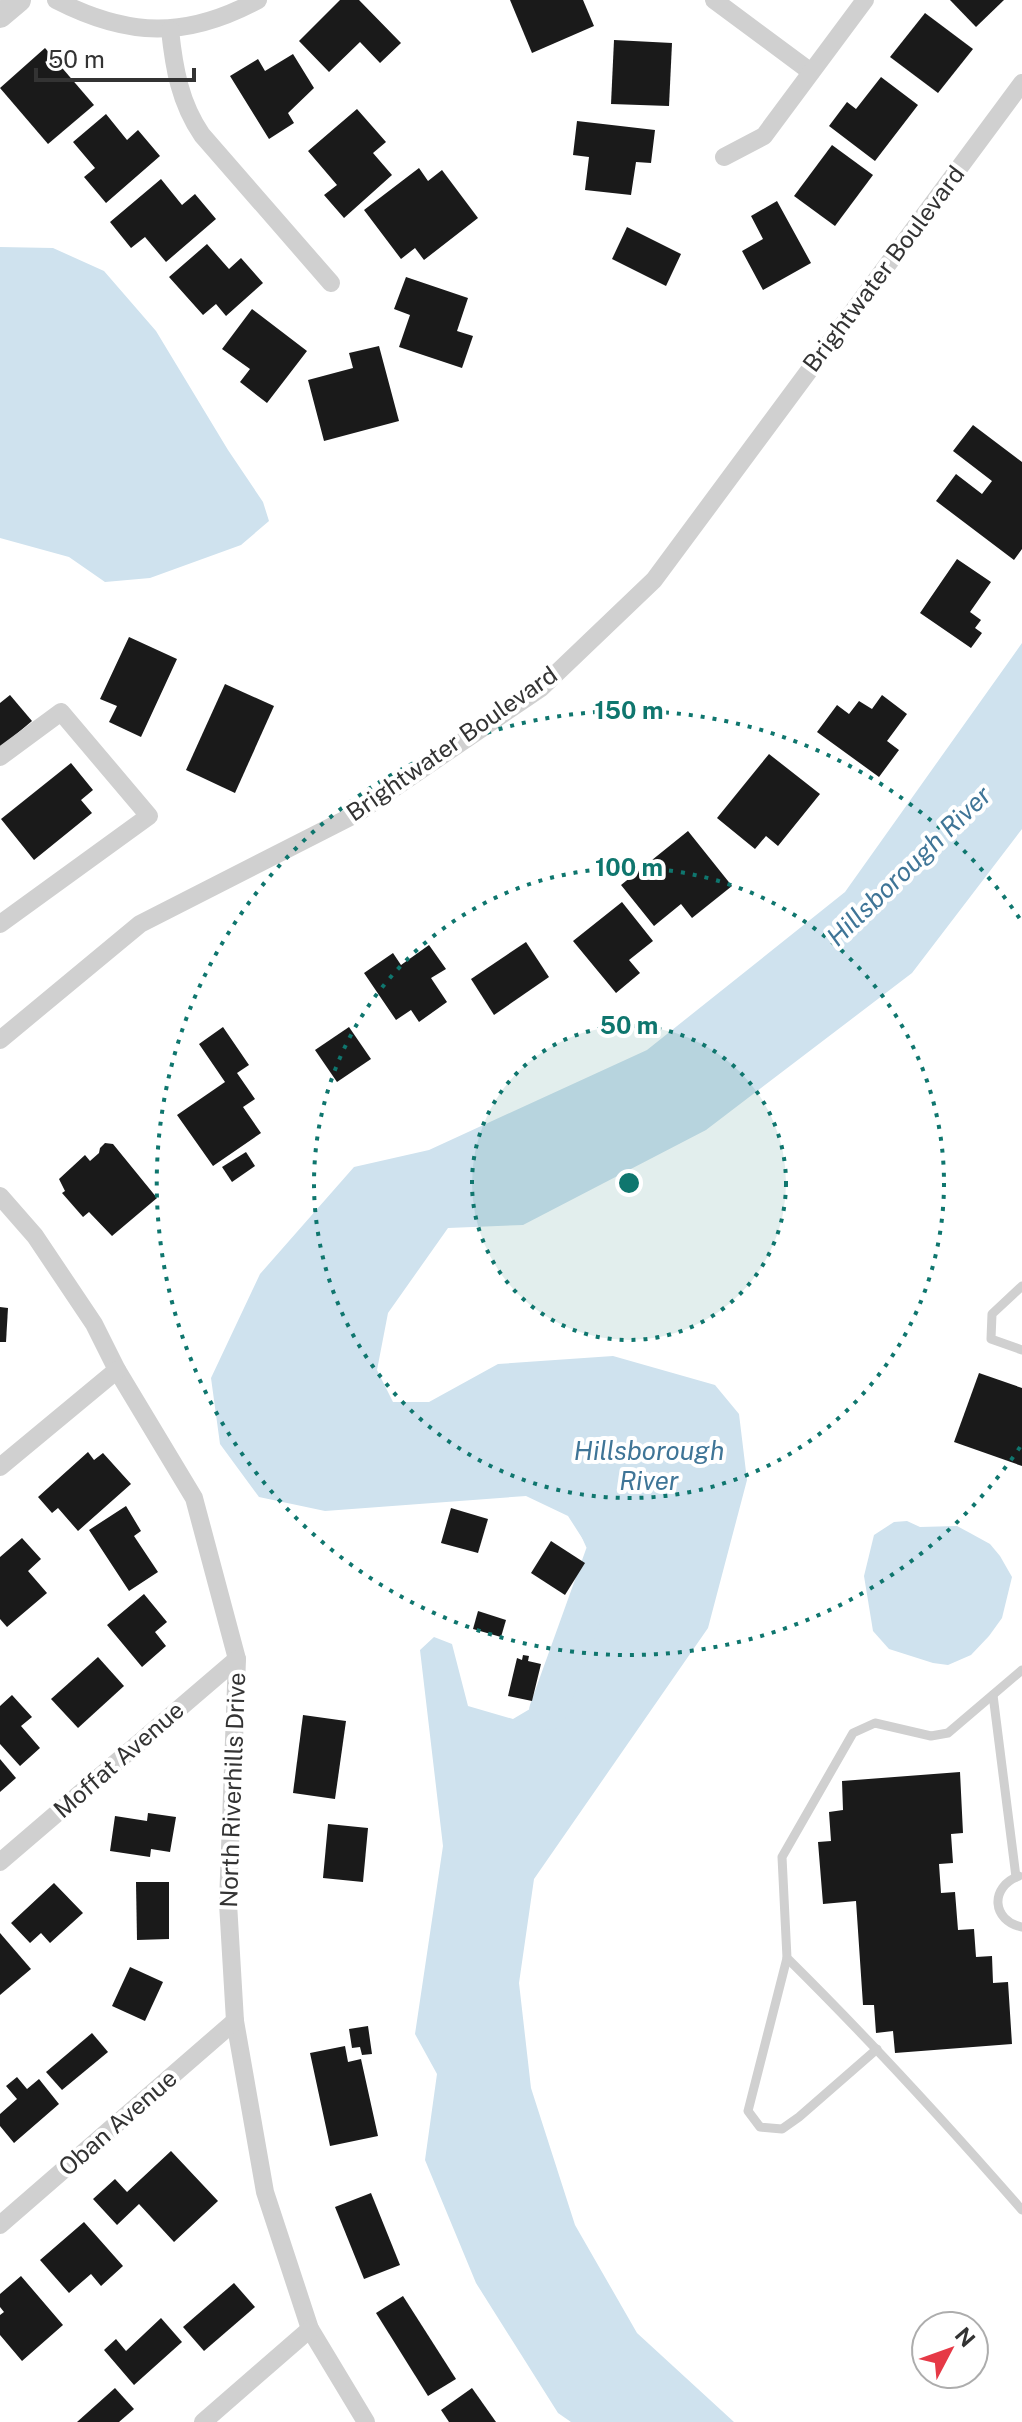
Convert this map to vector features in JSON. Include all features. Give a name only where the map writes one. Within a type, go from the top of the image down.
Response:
[{"type":"street","points":[[0,16],[19,0]]},
{"type":"street","points":[[56,0],[101,20],[170,30],[232,14],[258,0]]},
{"type":"street","points":[[714,0],[811,72]]},
{"type":"street","points":[[724,157],[764,136],[865,0]]},
{"type":"street","points":[[170,30],[181,95],[190,117],[202,135],[331,283]]},
{"type":"street","name":"Brightwater Boulevard","points":[[0,1040],[140,924],[356,814],[541,688],[654,580],[1022,83]]},
{"type":"street","points":[[0,757],[61,712],[149,816],[0,924]]},
{"type":"street","name":"North Riverhills Drive","points":[[0,1196],[35,1236],[86,1311],[117,1370],[194,1498],[237,1659],[228,1903],[235,2021],[265,2192],[310,2329],[366,2422]]},
{"type":"street","points":[[0,1467],[117,1370]]},
{"type":"street","name":"Moffat Avenue","points":[[0,1862],[237,1659]]},
{"type":"street","name":"Oban Avenue","points":[[0,2225],[235,2021]]},
{"type":"street","points":[[203,2422],[310,2329]]},
{"type":"lane","points":[[1022,1286],[992,1314],[991,1339],[1022,1350]]},
{"type":"lane","points":[[877,2049],[782,2129],[760,2127],[748,2111],[787,1958],[782,1857],[853,1733],[875,1723],[931,1736],[948,1733],[1022,1670]]},
{"type":"lane","points":[[993,1695],[1019,1876],[1002,1887],[998,1904],[1005,1919],[1012,1925],[1022,1927]]},
{"type":"lane","points":[[787,1958],[949,2126],[1022,2210]]},
{"type":"water","points":[[0,247],[53,248],[104,271],[156,331],[263,502],[269,521],[241,545],[150,578],[105,582],[69,557],[0,538]]},
{"type":"water","name":"Hillsborough River","points":[[1022,643],[1022,829],[912,973],[706,1130],[523,1225],[448,1228],[388,1313],[377,1370],[393,1402],[429,1402],[498,1364],[613,1356],[715,1385],[739,1414],[747,1480],[708,1628],[534,1879],[519,1983],[531,2088],[575,2225],[637,2333],[734,2422],[571,2422],[558,2413],[476,2283],[425,2160],[437,2074],[415,2034],[443,1846],[420,1650],[434,1637],[452,1644],[468,1706],[513,1719],[545,1700],[611,1583],[568,1516],[526,1496],[325,1511],[259,1497],[220,1444],[211,1378],[260,1274],[354,1167],[429,1150],[647,1050],[845,892]]},
{"type":"water","points":[[907,1521],[920,1527],[957,1526],[990,1544],[1012,1577],[1002,1618],[989,1636],[971,1655],[948,1665],[889,1649],[873,1631],[864,1576],[874,1535],[894,1522]]},
{"type":"building","points":[[340,0],[359,0],[401,43],[380,63],[360,42],[329,72],[299,41]]},
{"type":"building","points":[[510,0],[583,0],[594,26],[532,53]]},
{"type":"building","points":[[950,0],[1004,0],[976,27]]},
{"type":"building","points":[[925,13],[973,49],[938,93],[890,57]]},
{"type":"building","points":[[614,40],[672,43],[669,106],[611,104]]},
{"type":"building","points":[[45,48],[94,105],[48,144],[0,88]]},
{"type":"building","points":[[293,54],[314,88],[288,113],[294,123],[269,139],[230,76],[258,59],[265,71]]},
{"type":"building","points":[[881,77],[918,105],[875,161],[829,126],[847,102],[856,109]]},
{"type":"building","points":[[357,109],[386,142],[373,153],[392,175],[344,218],[324,195],[337,185],[308,151]]},
{"type":"building","points":[[106,114],[127,140],[138,130],[160,156],[106,203],[84,177],[95,168],[73,142]]},
{"type":"building","points":[[577,121],[655,130],[651,163],[636,162],[631,195],[585,190],[589,157],[573,155]]},
{"type":"building","points":[[832,145],[873,175],[835,226],[794,196]]},
{"type":"building","points":[[419,168],[428,181],[442,170],[478,218],[424,260],[415,248],[401,259],[364,210]]},
{"type":"building","points":[[161,179],[182,205],[195,194],[216,219],[166,262],[145,237],[131,248],[110,222]]},
{"type":"building","points":[[777,201],[811,263],[763,290],[742,251],[763,239],[751,216]]},
{"type":"building","points":[[627,227],[681,254],[666,286],[612,259]]},
{"type":"building","points":[[207,244],[229,269],[241,258],[263,283],[226,316],[216,304],[203,315],[169,277]]},
{"type":"building","points":[[406,277],[468,298],[457,331],[473,336],[462,368],[399,347],[410,315],[394,309]]},
{"type":"building","points":[[252,309],[307,351],[267,403],[240,382],[250,369],[222,349]]},
{"type":"building","points":[[379,346],[399,421],[324,441],[308,380],[353,368],[349,353]]},
{"type":"building","points":[[973,425],[1022,462],[1022,549],[1014,560],[936,501],[956,474],[982,494],[992,481],[953,451]]},
{"type":"building","points":[[957,559],[991,582],[970,612],[981,620],[975,628],[982,633],[971,648],[920,613]]},
{"type":"building","points":[[129,637],[177,659],[141,737],[109,722],[117,706],[100,699]]},
{"type":"building","points":[[225,684],[274,706],[235,793],[186,770]]},
{"type":"building","points":[[10,695],[32,721],[0,748],[0,703]]},
{"type":"building","points":[[882,695],[907,714],[887,741],[899,750],[879,777],[817,732],[837,705],[849,714],[859,701],[872,709]]},
{"type":"building","points":[[769,754],[820,794],[778,846],[766,836],[755,849],[717,818]]},
{"type":"building","points":[[71,763],[93,790],[81,800],[92,813],[34,860],[1,819]]},
{"type":"building","points":[[688,831],[732,886],[692,918],[681,904],[654,926],[621,885]]},
{"type":"building","points":[[622,902],[653,941],[629,960],[640,973],[616,993],[573,941]]},
{"type":"building","points":[[526,942],[549,977],[494,1015],[471,979]]},
{"type":"building","points":[[429,945],[446,969],[431,978],[447,1002],[419,1022],[411,1010],[396,1020],[364,973],[393,953],[401,965]]},
{"type":"building","points":[[223,1027],[249,1065],[237,1073],[255,1099],[243,1107],[261,1133],[213,1166],[177,1115],[225,1082],[199,1044]]},
{"type":"building","points":[[349,1027],[371,1059],[337,1082],[315,1050]]},
{"type":"building","points":[[105,1143],[113,1144],[157,1198],[112,1236],[89,1212],[83,1217],[62,1193],[65,1191],[59,1179],[85,1155],[90,1161]]},
{"type":"building","points":[[246,1152],[255,1166],[232,1182],[222,1167]]},
{"type":"building","points":[[0,1307],[8,1308],[6,1342],[0,1342]]},
{"type":"building","points":[[979,1373],[1022,1388],[1022,1466],[954,1442]]},
{"type":"building","points":[[88,1452],[94,1460],[103,1453],[131,1484],[78,1531],[58,1508],[52,1513],[38,1497]]},
{"type":"building","points":[[126,1506],[141,1531],[134,1536],[158,1572],[129,1591],[89,1530]]},
{"type":"building","points":[[451,1508],[488,1519],[478,1553],[441,1543]]},
{"type":"building","points":[[22,1538],[41,1559],[28,1571],[47,1593],[7,1627],[0,1619],[0,1557]]},
{"type":"building","points":[[551,1541],[585,1563],[565,1595],[531,1573]]},
{"type":"building","points":[[144,1594],[167,1622],[155,1632],[166,1646],[142,1667],[107,1625]]},
{"type":"building","points":[[478,1611],[506,1620],[501,1637],[473,1629]]},
{"type":"building","points":[[523,1655],[529,1656],[528,1661],[541,1664],[532,1701],[508,1696],[517,1658],[522,1660]]},
{"type":"building","points":[[98,1657],[124,1686],[78,1728],[51,1699]]},
{"type":"building","points":[[12,1695],[32,1717],[21,1726],[40,1748],[20,1766],[0,1744],[0,1706]]},
{"type":"building","points":[[303,1715],[346,1721],[335,1799],[293,1793]]},
{"type":"building","points":[[0,1759],[16,1778],[0,1792]]},
{"type":"building","points":[[960,1772],[963,1833],[951,1834],[953,1863],[939,1864],[941,1893],[955,1892],[958,1930],[974,1929],[976,1957],[992,1956],[993,1983],[1008,1982],[1012,2044],[895,2053],[893,2031],[876,2033],[874,2005],[863,2005],[856,1901],[823,1904],[818,1842],[831,1841],[829,1812],[843,1810],[842,1781]]},
{"type":"building","points":[[148,1813],[176,1817],[170,1852],[151,1849],[150,1857],[110,1851],[115,1816],[147,1821]]},
{"type":"building","points":[[328,1824],[368,1828],[363,1882],[323,1878]]},
{"type":"building","points":[[136,1882],[169,1882],[169,1939],[137,1940]]},
{"type":"building","points":[[54,1883],[83,1913],[50,1943],[41,1933],[30,1943],[11,1923]]},
{"type":"building","points":[[0,1933],[31,1969],[0,1995]]},
{"type":"building","points":[[130,1967],[163,1982],[145,2021],[112,2006]]},
{"type":"building","points":[[368,2026],[372,2054],[362,2055],[360,2047],[352,2048],[349,2029]]},
{"type":"building","points":[[92,2033],[108,2052],[62,2090],[46,2072]]},
{"type":"building","points":[[345,2046],[348,2062],[361,2059],[378,2136],[330,2146],[310,2053]]},
{"type":"building","points":[[17,2077],[27,2089],[39,2079],[59,2104],[14,2143],[0,2126],[0,2114],[17,2099],[6,2086]]},
{"type":"building","points":[[171,2151],[218,2201],[174,2242],[139,2204],[117,2225],[93,2199],[115,2179],[127,2192]]},
{"type":"building","points":[[371,2193],[400,2265],[364,2279],[335,2207]]},
{"type":"building","points":[[84,2222],[123,2266],[101,2286],[91,2274],[69,2293],[40,2260]]},
{"type":"building","points":[[21,2276],[63,2325],[22,2361],[0,2335],[0,2315],[4,2312],[0,2307],[0,2294]]},
{"type":"building","points":[[234,2283],[255,2307],[204,2351],[183,2327]]},
{"type":"building","points":[[403,2296],[456,2379],[428,2396],[376,2313]]},
{"type":"building","points":[[161,2318],[182,2342],[134,2385],[104,2350],[116,2339],[126,2351]]},
{"type":"building","points":[[115,2388],[134,2409],[119,2422],[77,2422]]},
{"type":"building","points":[[472,2388],[496,2422],[449,2422],[441,2410]]},
{"type":"waterway","name":"Hillsborough River","points":[[548,1711],[607,1547],[594,1518]]}]
